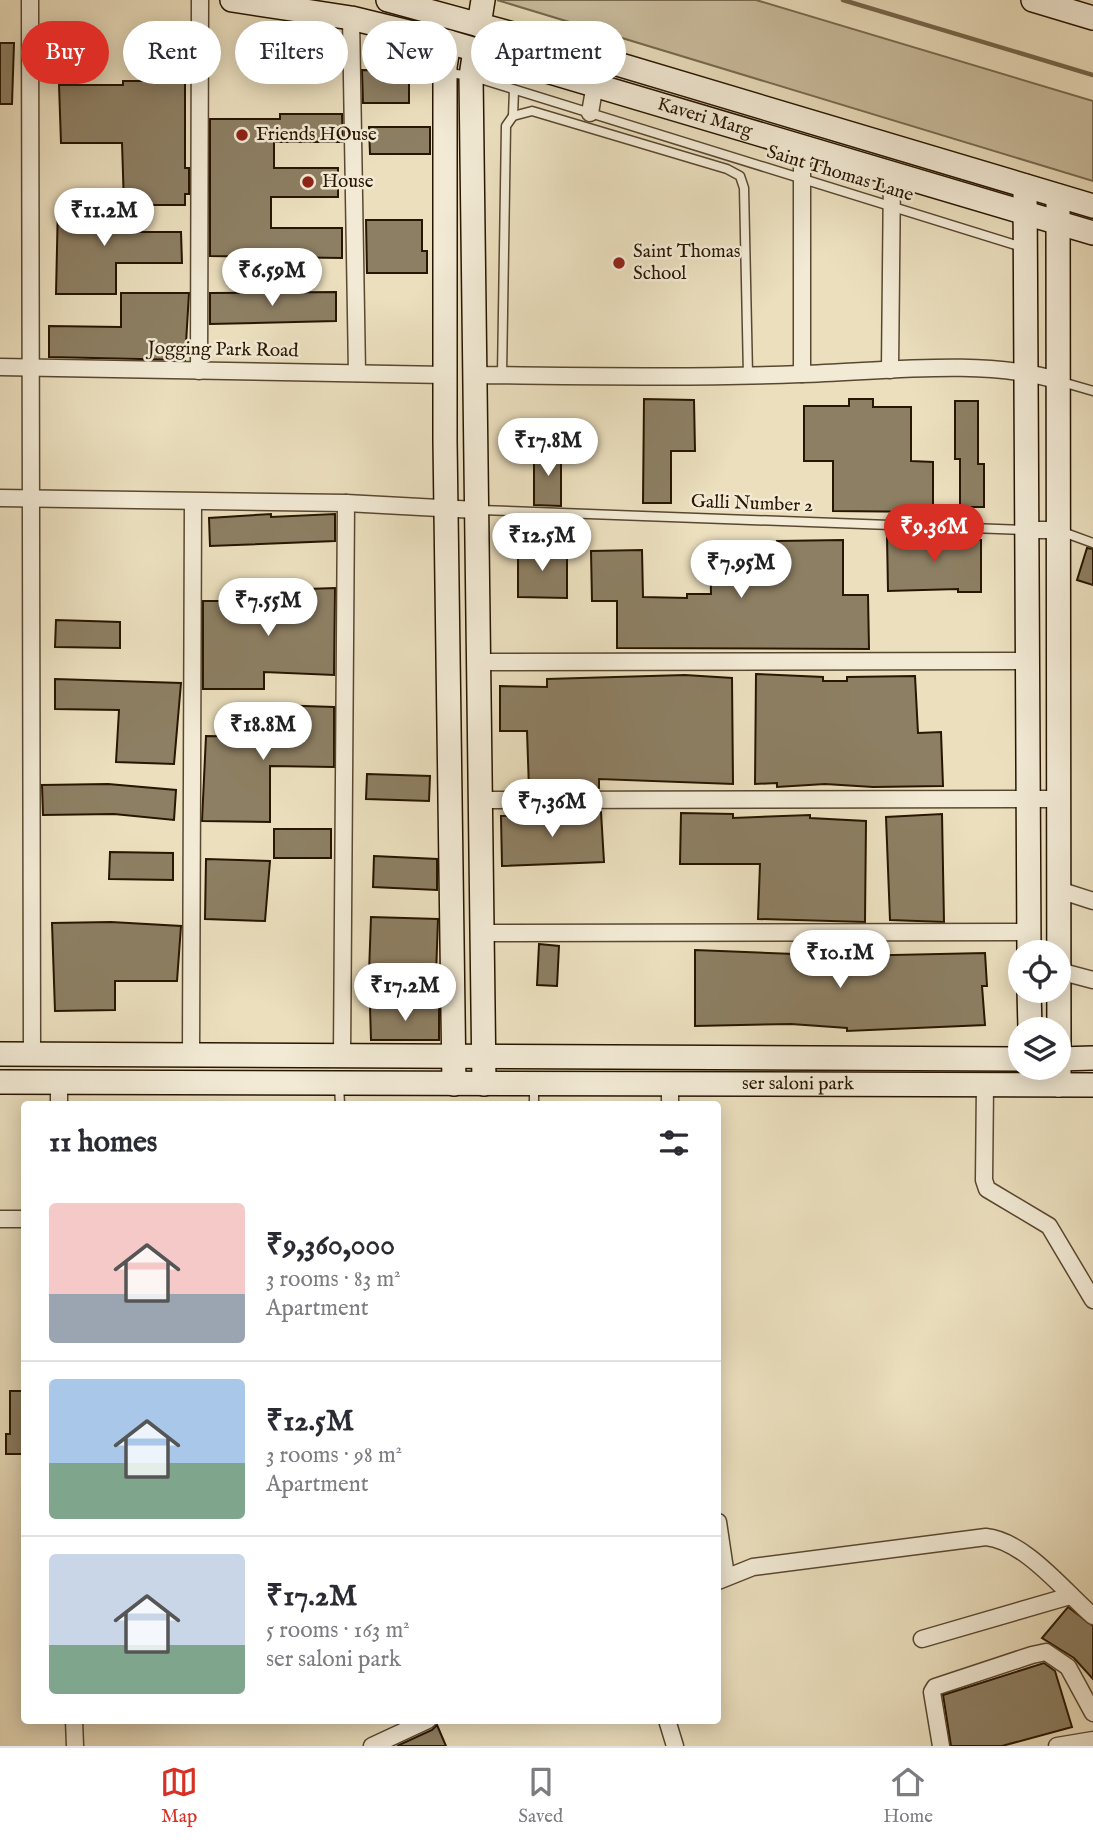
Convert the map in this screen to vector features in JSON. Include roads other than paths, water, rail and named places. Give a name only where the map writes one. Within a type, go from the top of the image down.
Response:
[{"type":"street","points":[[30,0],[32,1054]]},
{"type":"street","points":[[199,371],[200,0]]},
{"type":"street","name":"Kaveri Marg","points":[[232,0],[363,21]]},
{"type":"street","name":"Kaveri Marg","points":[[388,0],[455,9],[474,21]]},
{"type":"street","points":[[480,21],[483,0]]},
{"type":"street","points":[[1033,0],[1093,18]]},
{"type":"street","points":[[351,18],[357,373]]},
{"type":"street","name":"Kaveri Marg","points":[[626,68],[1093,206]]},
{"type":"street","points":[[445,84],[445,375],[454,1084]]},
{"type":"street","points":[[471,84],[484,1084]]},
{"type":"street","points":[[593,119],[595,84]]},
{"type":"street","name":"Kaveri Marg","points":[[595,84],[1093,233]]},
{"type":"street","points":[[802,146],[802,374]]},
{"type":"street","points":[[890,370],[892,173]]},
{"type":"street","points":[[1025,186],[1029,940]]},
{"type":"street","points":[[1058,196],[1056,380],[1059,940]]},
{"type":"street","name":"Jogging Park Road","points":[[0,367],[445,375]]},
{"type":"street","points":[[475,375],[748,375],[890,370],[1024,370],[1056,380]]},
{"type":"street","points":[[0,498],[346,503],[476,510]]},
{"type":"street","points":[[191,1055],[193,502]]},
{"type":"street","points":[[342,1056],[346,503]]},
{"type":"street","points":[[1027,530],[1057,530]]},
{"type":"street","points":[[479,662],[1027,661]]},
{"type":"street","points":[[481,800],[1059,799]]},
{"type":"street","points":[[1059,890],[1093,901]]},
{"type":"street","points":[[482,933],[1008,942]]},
{"type":"street","points":[[1071,974],[1093,980]]},
{"type":"street","points":[[0,1054],[1008,1059]]},
{"type":"street","points":[[1071,1059],[1093,1058]]},
{"type":"street","name":"ser saloni park","points":[[0,1082],[59,1093],[339,1094],[484,1084],[534,1094],[670,1094],[985,1085],[1010,1080]]},
{"type":"street","name":"ser saloni park","points":[[1043,1080],[1059,1085],[1093,1085]]},
{"type":"street","points":[[1059,1080],[1059,1085]]},
{"type":"street","points":[[985,1085],[984,1180],[987,1189],[1049,1226],[1093,1300]]},
{"type":"street","points":[[0,1219],[21,1219]]},
{"type":"street","points":[[722,1578],[753,1567],[986,1537],[999,1538],[1021,1550],[1093,1616]]},
{"type":"street","points":[[922,1639],[1070,1596]]},
{"type":"street","points":[[941,1746],[932,1692],[935,1687],[1032,1655],[1046,1652],[1068,1667],[1093,1713]]},
{"type":"street","points":[[74,1724],[75,1746]]},
{"type":"street","points":[[372,1746],[419,1724]]},
{"type":"street","points":[[668,1724],[675,1746]]},
{"type":"street","points":[[1057,1746],[1093,1740]]},
{"type":"lane","name":"Saint Thomas Lane","points":[[457,74],[471,76]]},
{"type":"lane","name":"Saint Thomas Lane","points":[[496,84],[593,119],[736,158],[1025,248]]},
{"type":"lane","points":[[502,375],[505,146],[506,126],[513,116],[514,90]]},
{"type":"lane","points":[[513,116],[532,111],[593,119],[740,176],[744,188],[748,375]]},
{"type":"lane","points":[[734,173],[736,158]]},
{"type":"lane","points":[[1056,380],[1093,391]]},
{"type":"lane","name":"Galli Number 2","points":[[476,510],[1027,530]]},
{"type":"lane","points":[[1057,530],[1093,543]]},
{"type":"waterway","points":[[843,0],[1093,75]]},
{"type":"place","name":"Friends HOuse","points":[[242,135]]},
{"type":"place","name":"House","points":[[308,182]]},
{"type":"place","name":"Saint Thomas School","points":[[619,263]]}]
